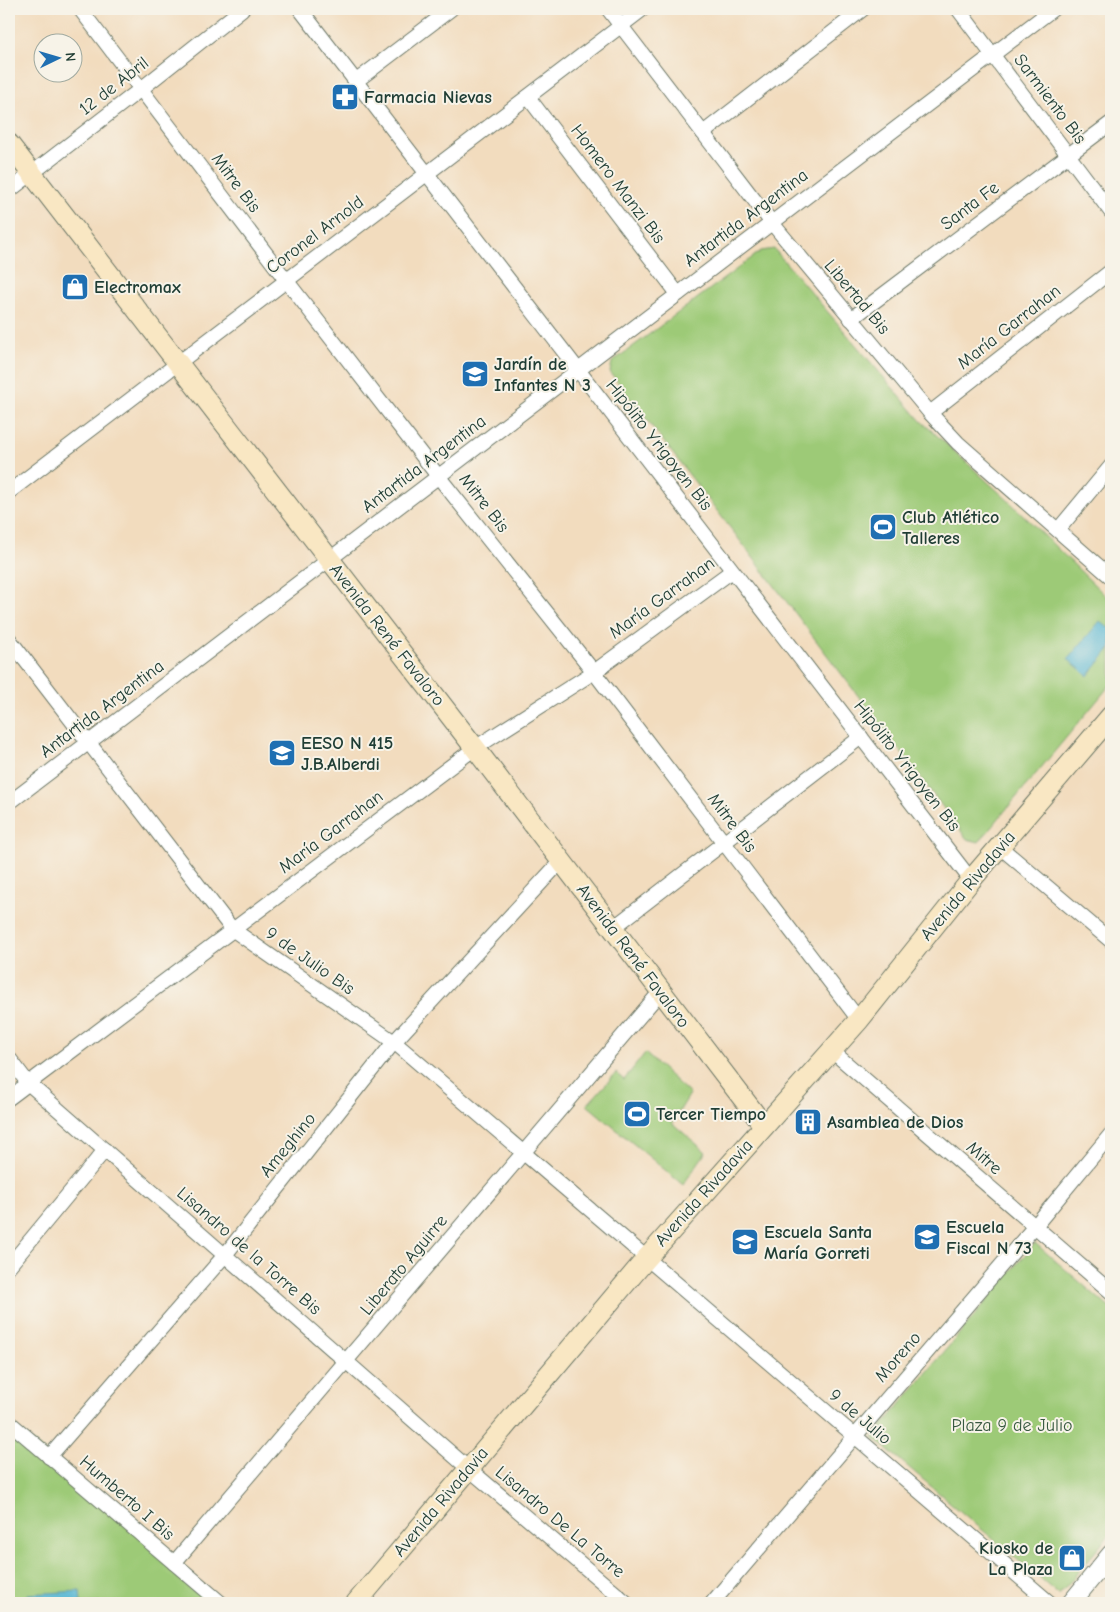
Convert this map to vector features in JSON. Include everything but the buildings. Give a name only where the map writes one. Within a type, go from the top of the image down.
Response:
[{"type":"main road","name":"Avenida René Favaloro","points":[[9,144],[764,1126]]},
{"type":"main road","name":"Avenida Rivadavia","points":[[356,1603],[646,1259],[859,1020],[971,880],[1111,716]]},
{"type":"street","name":"Mitre Bis","points":[[80,9],[286,280],[438,476],[594,672],[859,1020]]},
{"type":"street","name":"12 de Abril","points":[[9,191],[242,9]]},
{"type":"street","name":"Hipólito Yrigoyen Bis","points":[[300,9],[971,880]]},
{"type":"street","points":[[355,82],[451,9]]},
{"type":"street","name":"Libertad Bis","points":[[608,9],[772,223],[930,413],[958,443],[1111,577]]},
{"type":"street","name":"Coronel Arnold","points":[[9,492],[643,9]]},
{"type":"street","points":[[703,133],[863,9]]},
{"type":"street","name":"Sarmiento Bis","points":[[958,9],[1111,212]]},
{"type":"street","name":"Antartida Argentina","points":[[9,803],[1053,9]]},
{"type":"street","name":"Homero Manzi Bis","points":[[528,97],[678,294]]},
{"type":"street","name":"Santa Fe","points":[[851,319],[1111,123]]},
{"type":"street","name":"María Garrahan","points":[[930,413],[1111,271]]},
{"type":"street","points":[[1058,530],[1111,466]]},
{"type":"street","name":"María Garrahan","points":[[9,1098],[475,748],[594,672],[732,571]]},
{"type":"street","name":"9 de Julio Bis","points":[[9,639],[232,929],[394,1042],[646,1259]]},
{"type":"street","points":[[613,928],[861,737]]},
{"type":"street","points":[[1000,848],[1111,941]]},
{"type":"street","name":"Ameghino","points":[[50,1457],[225,1255],[394,1042],[561,861]]},
{"type":"street","name":"Liberato Aguirre","points":[[174,1563],[661,991]]},
{"type":"street","name":"Mitre","points":[[832,1051],[1111,1292]]},
{"type":"street","name":"Lisandro de la Torre Bis","points":[[9,1058],[28,1083],[469,1469]]},
{"type":"street","name":"Moreno","points":[[712,1603],[1035,1226],[1111,1134]]},
{"type":"street","points":[[9,1266],[105,1150]]},
{"type":"street","name":"9 de Julio","points":[[646,1259],[1050,1603]]},
{"type":"street","name":"Humberto I Bis","points":[[9,1422],[221,1603]]},
{"type":"street","name":"Lisandro De La Torre","points":[[469,1469],[627,1603]]},
{"type":"street","points":[[1071,1603],[1111,1554]]},
{"type":"green space","name":"Club Atlético Talleres","points":[[774,249],[921,421],[1012,504],[1111,601],[1111,684],[979,842],[967,839],[610,372],[612,362],[761,251]]},
{"type":"green space","name":"Tercer Tiempo","points":[[645,1053],[690,1094],[672,1123],[706,1152],[683,1185],[587,1105],[616,1073],[624,1080]]},
{"type":"green space","name":"Plaza 9 de Julio","points":[[1035,1243],[1111,1309],[1111,1533],[1059,1595],[873,1437]]},
{"type":"green space","points":[[9,1422],[221,1603],[9,1603]]},
{"type":"water","points":[[1100,621],[1111,630],[1111,648],[1088,676],[1068,659]]},
{"type":"water","points":[[80,1591],[81,1603],[29,1603],[28,1594]]},
{"type":"place","name":"Farmacia Nievas","points":[[345,97]]},
{"type":"place","name":"Electromax","points":[[75,287]]},
{"type":"place","name":"Jardín de Infantes N 3","points":[[475,374]]},
{"type":"place","name":"Club Atlético Talleres","points":[[883,527]]},
{"type":"place","name":"EESO N 415 J.B.Alberdi","points":[[282,753]]},
{"type":"place","name":"Tercer Tiempo","points":[[637,1114]]},
{"type":"place","name":"Asamblea de Dios","points":[[808,1122]]},
{"type":"place","name":"Escuela Fiscal N 73","points":[[927,1237]]},
{"type":"place","name":"Escuela Santa María Gorreti","points":[[745,1242]]},
{"type":"place","name":"Kiosko de La Plaza","points":[[1072,1558]]}]
